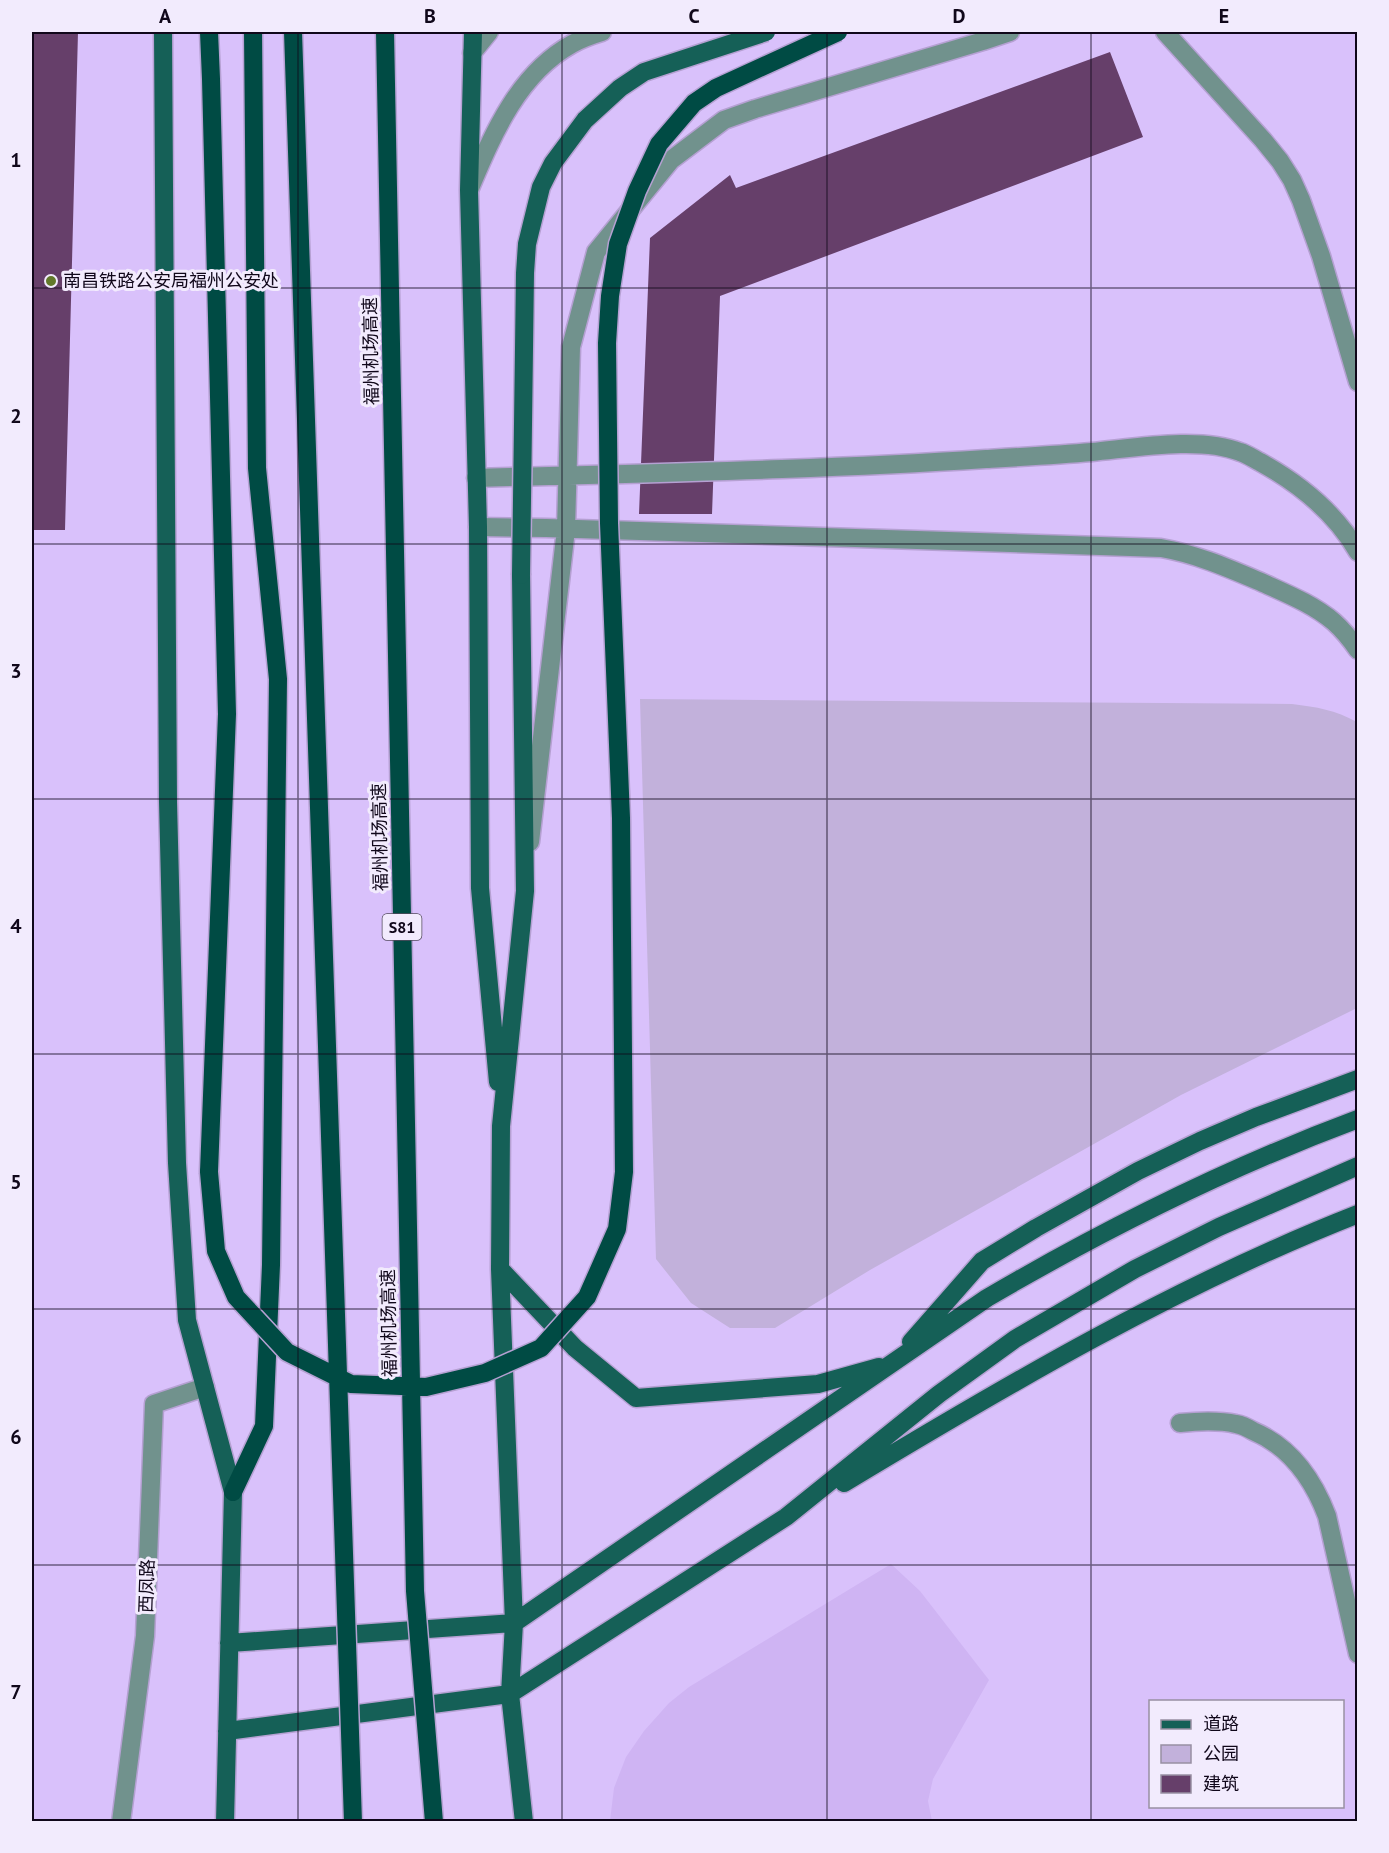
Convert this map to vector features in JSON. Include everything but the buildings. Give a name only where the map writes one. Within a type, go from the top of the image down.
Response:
[{"type":"highway","points":[[208,32],[227,714],[209,1172],[216,1251],[236,1298],[287,1352],[351,1384],[426,1387],[485,1372],[541,1348],[587,1297],[617,1229],[624,1172],[621,818],[609,523],[607,343],[610,296],[618,244],[637,191],[659,144],[694,103],[716,88],[838,32]]},
{"type":"highway","points":[[233,1492],[264,1426],[271,1265],[278,679],[257,468],[253,32]]},
{"type":"highway","points":[[292,32],[353,1821]]},
{"type":"highway","name":"福州机场高速","points":[[385,32],[415,1591],[434,1821]]},
{"type":"main road","points":[[163,32],[168,790],[177,1163],[187,1320],[233,1492],[225,1821]]},
{"type":"main road","points":[[472,32],[469,190],[477,527],[480,888],[501,1126]]},
{"type":"main road","points":[[524,1821],[510,1694],[514,1623],[500,1269],[501,1126],[525,891],[520,575],[527,243],[541,187],[553,163],[585,120],[620,88],[644,72],[766,32]]},
{"type":"main road","points":[[500,1269],[575,1348],[636,1398],[818,1384],[893,1363],[982,1261],[1036,1228],[1138,1171],[1200,1141],[1256,1117],[1358,1079]]},
{"type":"main road","points":[[230,1643],[514,1623],[987,1298],[1047,1263],[1207,1183],[1358,1119]]},
{"type":"main road","points":[[786,1518],[939,1394],[1015,1339],[1146,1264],[1219,1227],[1358,1166]]},
{"type":"main road","points":[[227,1731],[510,1694],[786,1518],[976,1403],[1152,1307],[1261,1255],[1358,1214]]},
{"type":"street","points":[[472,53],[489,32]]},
{"type":"street","points":[[469,190],[489,144],[507,111],[527,82],[546,62],[572,43],[602,32]]},
{"type":"street","points":[[525,891],[566,529],[571,347],[596,252],[671,160],[724,120],[1010,32]]},
{"type":"street","points":[[1165,32],[1263,140],[1292,180],[1314,236],[1358,382]]},
{"type":"street","points":[[476,478],[945,462],[1059,455],[1177,444],[1212,446],[1239,451],[1273,469],[1302,489],[1333,515],[1358,552]]},
{"type":"street","points":[[477,527],[1161,548],[1200,558],[1284,592],[1314,608],[1333,622],[1358,650]]},
{"type":"street","name":"西凤路","points":[[121,1821],[145,1636],[154,1404],[205,1387]]},
{"type":"street","points":[[1180,1423],[1209,1421],[1238,1424],[1263,1435],[1289,1453],[1308,1476],[1327,1516],[1358,1653]]},
{"type":"shaded area","points":[[891,1564],[920,1591],[989,1680],[933,1779],[928,1801],[932,1821],[610,1821],[614,1788],[626,1757],[644,1731],[669,1703],[689,1687]]},
{"type":"green space","points":[[640,699],[1292,704],[1310,706],[1349,718],[1357,722],[1357,1008],[1181,1095],[870,1270],[775,1328],[730,1328],[691,1303],[656,1259]]},
{"type":"place","name":"南昌铁路公安局福州公安处","points":[[51,281]]}]
